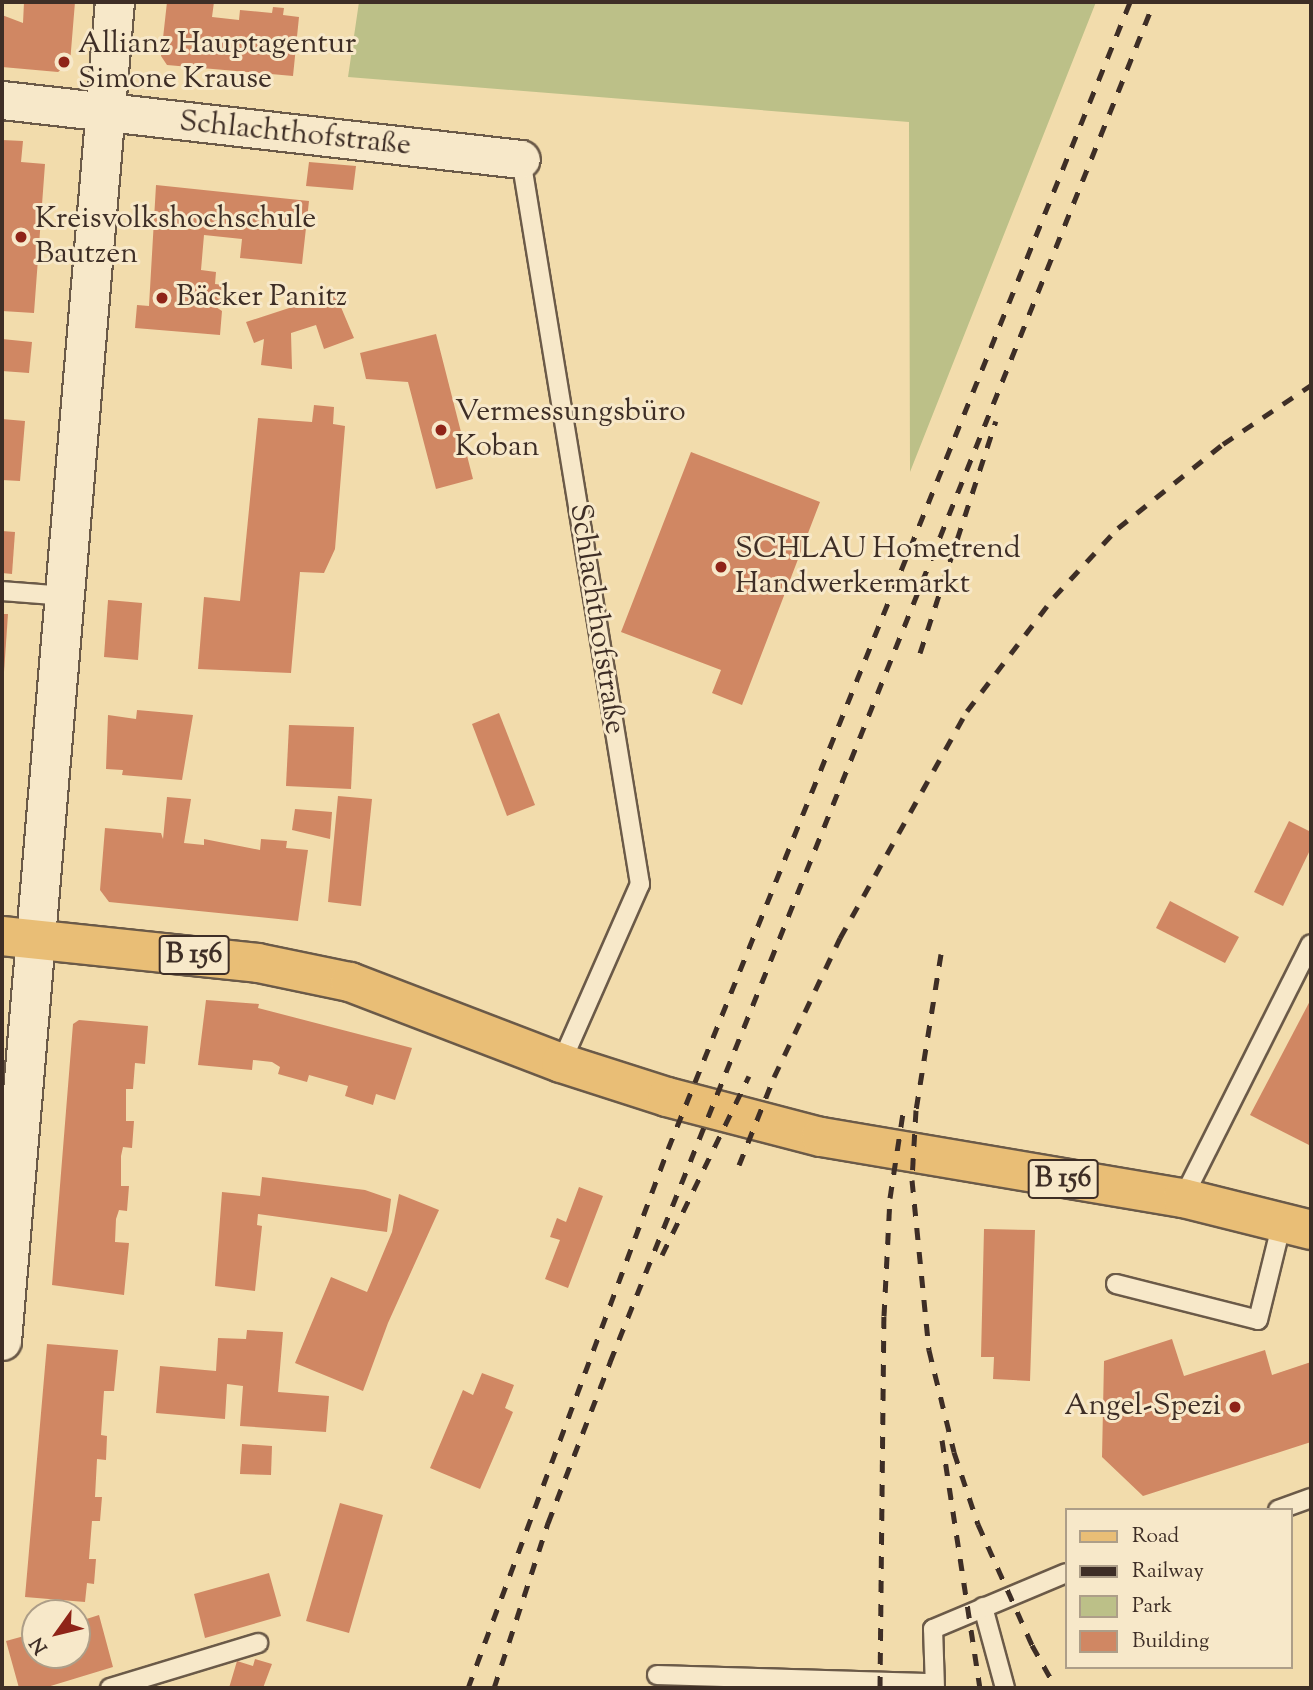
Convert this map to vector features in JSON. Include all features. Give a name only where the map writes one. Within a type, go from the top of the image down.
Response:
[{"type":"main road","name":"B 156","points":[[19,937],[271,965],[350,982],[481,1030],[561,1063],[667,1097],[821,1137],[1183,1198],[1297,1226]]},
{"type":"street","points":[[2,1341],[19,937],[67,596],[115,2]]},
{"type":"street","name":"Schlachthofstraße","points":[[2,100],[105,114],[521,159]]},
{"type":"lane","name":"Schlachthofstraße","points":[[521,159],[640,884],[561,1063]]},
{"type":"lane","points":[[2,591],[67,596]]},
{"type":"lane","points":[[1183,1198],[1311,944]]},
{"type":"lane","points":[[1116,1284],[1258,1320],[1297,1226]]},
{"type":"lane","points":[[1284,1508],[1311,1498]]},
{"type":"lane","points":[[657,1675],[934,1686],[933,1629],[1064,1574]]},
{"type":"lane","points":[[983,1607],[1005,1688]]},
{"type":"lane","points":[[110,1688],[258,1643]]},
{"type":"green space","points":[[359,2],[1096,2],[910,472],[909,122],[348,77]]},
{"type":"building","points":[[24,2],[75,2],[70,63],[58,72],[2,67],[2,15],[23,23]]},
{"type":"building","points":[[167,2],[214,2],[212,17],[239,20],[240,10],[272,13],[273,7],[284,8],[283,15],[299,17],[293,76],[167,65],[161,56]]},
{"type":"building","name":"Kreisvolkshochschule Bautzen","points":[[2,140],[23,141],[21,162],[45,164],[34,313],[2,311]]},
{"type":"building","points":[[309,162],[356,166],[353,190],[306,186]]},
{"type":"building","points":[[156,185],[309,201],[302,264],[240,258],[242,239],[204,235],[201,270],[216,272],[215,284],[224,285],[223,299],[213,305],[222,311],[220,335],[135,328],[137,305],[149,306]]},
{"type":"building","points":[[335,293],[354,338],[324,349],[316,325],[291,333],[292,369],[261,365],[264,339],[254,343],[246,322]]},
{"type":"building","name":"Vermessungsbüro Koban","points":[[436,334],[473,479],[436,489],[408,382],[366,379],[360,353]]},
{"type":"building","points":[[2,339],[32,342],[29,373],[2,371]]},
{"type":"building","points":[[314,405],[334,407],[333,424],[345,426],[335,549],[324,573],[300,572],[291,673],[198,669],[204,597],[240,601],[258,418],[312,422]]},
{"type":"building","points":[[2,419],[25,421],[20,481],[2,480]]},
{"type":"building","name":"SCHLAU Hometrend Handwerkermarkt","points":[[691,452],[820,502],[742,705],[712,693],[721,670],[621,632]]},
{"type":"building","points":[[2,531],[15,532],[12,574],[2,573]]},
{"type":"building","points":[[108,600],[142,603],[138,660],[104,657]]},
{"type":"building","points":[[2,614],[8,614],[4,672],[2,672]]},
{"type":"building","points":[[137,710],[193,715],[182,780],[122,775],[123,770],[106,769],[108,715],[136,719]]},
{"type":"building","points":[[499,713],[535,805],[507,816],[472,724]]},
{"type":"building","points":[[289,725],[354,727],[351,789],[286,786]]},
{"type":"building","points":[[338,796],[372,799],[361,906],[328,902]]},
{"type":"building","points":[[167,797],[191,799],[184,843],[204,845],[204,839],[260,850],[261,839],[287,841],[286,848],[308,850],[298,921],[109,902],[100,890],[105,828],[161,833],[163,839]]},
{"type":"building","points":[[295,809],[332,812],[330,839],[292,830]]},
{"type":"building","points":[[1289,821],[1311,832],[1311,848],[1283,906],[1254,892]]},
{"type":"building","points":[[1170,901],[1239,937],[1225,963],[1156,928]]},
{"type":"building","points":[[1311,999],[1311,1146],[1250,1115]]},
{"type":"building","points":[[206,1000],[259,1004],[258,1008],[412,1048],[395,1100],[376,1094],[373,1105],[345,1096],[348,1086],[309,1075],[307,1082],[278,1074],[280,1067],[272,1062],[253,1060],[252,1070],[198,1065]]},
{"type":"building","points":[[79,1020],[148,1026],[145,1064],[135,1063],[133,1089],[126,1089],[126,1121],[134,1121],[132,1148],[123,1147],[121,1156],[121,1186],[129,1186],[127,1211],[119,1210],[116,1219],[115,1242],[129,1243],[124,1295],[52,1285],[73,1024]]},
{"type":"building","points":[[262,1177],[365,1190],[391,1199],[387,1232],[258,1214],[257,1225],[262,1226],[255,1291],[215,1286],[222,1192],[260,1196]]},
{"type":"building","points":[[579,1187],[603,1196],[568,1288],[545,1279],[560,1240],[550,1237],[557,1218],[566,1222]]},
{"type":"building","points":[[399,1194],[439,1210],[388,1323],[363,1391],[295,1363],[331,1277],[367,1292],[392,1232]]},
{"type":"building","points":[[984,1229],[1035,1230],[1030,1381],[993,1379],[994,1357],[981,1357]]},
{"type":"building","points":[[247,1330],[283,1332],[278,1392],[329,1396],[326,1432],[240,1426],[243,1386],[227,1384],[225,1419],[156,1413],[160,1366],[216,1371],[218,1338],[246,1339]]},
{"type":"building","points":[[1172,1339],[1184,1376],[1265,1350],[1272,1375],[1311,1362],[1311,1442],[1143,1496],[1102,1457],[1104,1361]]},
{"type":"building","points":[[47,1344],[118,1350],[114,1391],[104,1391],[101,1435],[107,1436],[106,1460],[97,1459],[95,1497],[102,1497],[100,1521],[92,1521],[89,1559],[96,1559],[94,1584],[87,1583],[85,1599],[25,1597]]},
{"type":"building","points":[[482,1373],[514,1385],[505,1408],[513,1412],[480,1489],[430,1468],[463,1390],[473,1395]]},
{"type":"building","points":[[242,1444],[272,1446],[271,1475],[240,1474]]},
{"type":"building","points":[[340,1503],[383,1515],[349,1633],[306,1621]]},
{"type":"building","points":[[269,1573],[281,1616],[205,1638],[194,1594]]},
{"type":"building","points":[[99,1615],[113,1667],[44,1688],[19,1688],[6,1641],[21,1637],[21,1669],[91,1669],[91,1618]]},
{"type":"building","points":[[255,1659],[272,1664],[263,1688],[229,1688],[237,1661],[253,1666]]},
{"type":"railway","points":[[468,1688],[668,1149],[1130,2]]},
{"type":"railway","points":[[494,1688],[548,1523],[610,1362],[1154,2]]},
{"type":"railway","points":[[739,1165],[774,1077],[840,938],[967,711],[1054,597],[1118,528],[1223,444],[1311,385]]},
{"type":"railway","points":[[920,653],[996,421]]},
{"type":"railway","points":[[941,954],[916,1110],[912,1180],[929,1350],[954,1452],[978,1524],[1032,1645],[1056,1688]]},
{"type":"railway","points":[[662,1255],[749,1076]]},
{"type":"railway","points":[[880,1688],[884,1316],[890,1198],[903,1113]]},
{"type":"railway","points":[[942,1440],[980,1688]]},
{"type":"place","name":"Allianz Hauptagentur Simone Krause","points":[[64,62]]},
{"type":"place","name":"Kreisvolkshochschule Bautzen","points":[[21,237]]},
{"type":"place","name":"Bäcker Panitz","points":[[162,298]]},
{"type":"place","name":"Vermessungsbüro Koban","points":[[441,430]]},
{"type":"place","name":"SCHLAU Hometrend Handwerkermarkt","points":[[721,567]]},
{"type":"place","name":"Angel-Spezi","points":[[1235,1407]]}]
